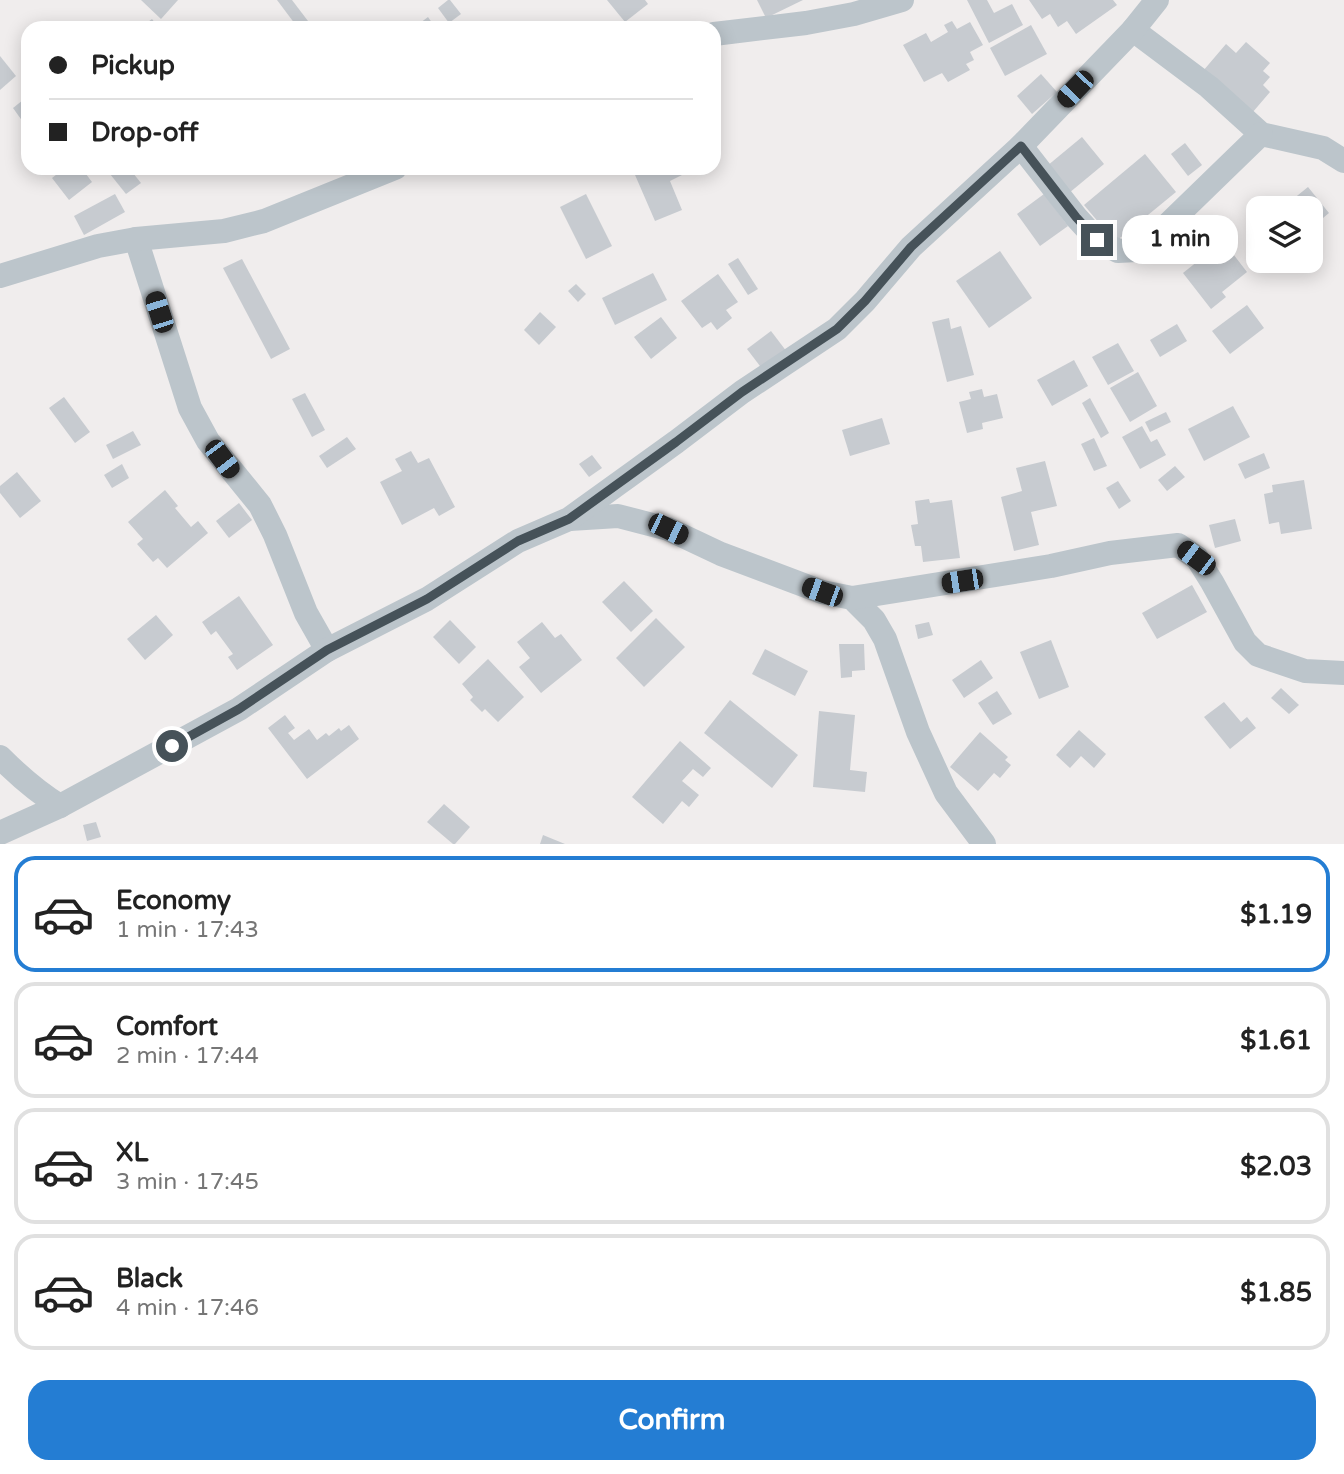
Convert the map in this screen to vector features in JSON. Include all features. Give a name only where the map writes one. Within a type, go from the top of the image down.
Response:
[{"type":"street","points":[[721,33],[806,23],[854,14],[902,0]]},
{"type":"street","points":[[0,833],[60,806],[239,709],[327,650],[427,599],[518,541],[569,519],[742,392],[837,329],[911,247],[1021,146],[1133,30],[1157,0]]},
{"type":"street","points":[[1133,30],[1209,88],[1261,134],[1324,148],[1344,161]]},
{"type":"street","points":[[1021,146],[1097,240],[1118,251],[1137,250],[1160,232],[1261,134]]},
{"type":"street","points":[[0,276],[98,246],[224,231],[264,221],[378,175]]},
{"type":"street","points":[[136,240],[190,408],[208,441],[260,505],[306,613],[327,650]]},
{"type":"street","points":[[569,519],[618,516],[668,529],[721,554],[822,592],[852,598],[1039,568],[1110,553],[1178,545],[1196,558],[1245,642],[1258,655],[1305,671],[1344,673]]},
{"type":"street","points":[[852,598],[874,620],[885,639],[918,732],[946,793],[984,844]]},
{"type":"street","points":[[0,757],[22,779],[60,806]]},
{"type":"building","points":[[141,0],[178,0],[161,19]]},
{"type":"building","points":[[277,0],[292,0],[308,21],[293,21]]},
{"type":"building","points":[[450,0],[461,14],[448,21],[438,8]]},
{"type":"building","points":[[607,0],[645,0],[648,4],[624,21]]},
{"type":"building","points":[[757,0],[803,0],[766,18]]},
{"type":"building","points":[[967,0],[987,0],[994,13],[1012,4],[1023,25],[989,43]]},
{"type":"building","points":[[1029,0],[1113,0],[1117,5],[1076,34],[1067,21],[1058,27],[1050,14],[1042,19]]},
{"type":"building","points":[[952,21],[957,29],[970,22],[983,45],[970,52],[974,60],[966,64],[970,70],[948,82],[942,73],[924,82],[903,45],[926,33],[931,42],[948,32],[944,25]]},
{"type":"building","points":[[1031,25],[1047,54],[1005,76],[990,48]]},
{"type":"building","points":[[1246,42],[1270,63],[1263,71],[1270,77],[1263,85],[1270,92],[1252,113],[1203,71],[1226,44],[1236,53]]},
{"type":"building","points":[[0,56],[16,76],[0,90]]},
{"type":"building","points":[[1041,74],[1057,92],[1032,114],[1017,96]]},
{"type":"building","points":[[21,102],[21,119],[13,108]]},
{"type":"building","points":[[1082,137],[1104,164],[1069,193],[1047,166]]},
{"type":"building","points":[[1185,143],[1202,165],[1188,176],[1171,154]]},
{"type":"building","points":[[1145,154],[1176,192],[1115,242],[1084,205]]},
{"type":"building","points":[[56,175],[87,175],[92,182],[69,200],[52,178]]},
{"type":"building","points":[[111,175],[135,175],[141,183],[126,194]]},
{"type":"building","points":[[635,175],[682,175],[670,181],[682,210],[655,221]]},
{"type":"building","points":[[1308,187],[1315,196],[1297,196]]},
{"type":"building","points":[[115,194],[125,212],[84,235],[74,216]]},
{"type":"building","points":[[586,194],[612,246],[586,259],[560,207]]},
{"type":"building","points":[[1044,194],[1068,226],[1040,246],[1017,214]]},
{"type":"building","points":[[1323,206],[1329,213],[1323,218]]},
{"type":"building","points":[[1223,241],[1246,271],[1222,292],[1226,297],[1211,309],[1183,273]]},
{"type":"building","points":[[1000,251],[1032,298],[989,328],[956,281]]},
{"type":"building","points":[[738,258],[758,289],[748,295],[728,264]]},
{"type":"building","points":[[242,259],[290,349],[271,359],[223,268]]},
{"type":"building","points":[[653,273],[667,300],[615,325],[602,298]]},
{"type":"building","points":[[718,274],[738,302],[726,310],[732,318],[717,330],[711,322],[702,328],[681,301]]},
{"type":"building","points":[[576,284],[586,294],[578,302],[568,291]]},
{"type":"building","points":[[1247,305],[1264,328],[1230,354],[1212,331]]},
{"type":"building","points":[[540,312],[556,327],[539,345],[524,330]]},
{"type":"building","points":[[661,317],[677,338],[651,359],[634,337]]},
{"type":"building","points":[[949,318],[951,329],[961,326],[974,375],[947,382],[932,322]]},
{"type":"building","points":[[1177,324],[1187,341],[1160,357],[1150,340]]},
{"type":"building","points":[[771,331],[787,352],[763,370],[747,349]]},
{"type":"building","points":[[1118,343],[1134,371],[1108,385],[1092,357]]},
{"type":"building","points":[[1074,360],[1088,386],[1052,406],[1037,380]]},
{"type":"building","points":[[1138,372],[1157,406],[1130,422],[1110,388]]},
{"type":"building","points":[[982,389],[984,397],[997,394],[1003,418],[982,423],[983,429],[967,433],[959,402],[971,399],[969,392]]},
{"type":"building","points":[[305,393],[325,430],[312,437],[292,399]]},
{"type":"building","points":[[64,397],[90,432],[75,443],[49,408]]},
{"type":"building","points":[[1090,398],[1109,433],[1101,438],[1082,403]]},
{"type":"building","points":[[1233,406],[1250,437],[1204,461],[1188,429]]},
{"type":"building","points":[[1166,412],[1171,422],[1150,432],[1145,422]]},
{"type":"building","points":[[882,418],[890,444],[850,456],[842,430]]},
{"type":"building","points":[[1142,426],[1151,442],[1157,439],[1166,455],[1140,469],[1122,437]]},
{"type":"building","points":[[133,431],[141,445],[113,459],[106,445]]},
{"type":"building","points":[[347,437],[356,449],[327,468],[319,456]]},
{"type":"building","points":[[1094,438],[1107,466],[1094,471],[1081,444]]},
{"type":"building","points":[[411,451],[418,463],[429,458],[455,507],[439,516],[434,508],[402,525],[380,482],[402,471],[395,459]]},
{"type":"building","points":[[1264,453],[1270,468],[1245,479],[1238,464]]},
{"type":"building","points":[[592,455],[602,468],[589,477],[579,464]]},
{"type":"building","points":[[1045,461],[1057,506],[1031,512],[1039,545],[1014,551],[1001,497],[1022,491],[1016,468]]},
{"type":"building","points":[[122,464],[129,478],[112,488],[104,475]]},
{"type":"building","points":[[1175,466],[1185,477],[1167,491],[1158,480]]},
{"type":"building","points":[[17,472],[41,501],[20,518],[0,493],[0,486]]},
{"type":"building","points":[[1304,480],[1312,529],[1281,534],[1279,522],[1269,524],[1264,494],[1273,492],[1272,485]]},
{"type":"building","points":[[1118,481],[1131,501],[1119,509],[1106,488]]},
{"type":"building","points":[[165,490],[178,506],[175,508],[191,527],[198,521],[208,533],[167,568],[158,558],[153,562],[137,544],[143,539],[128,522]]},
{"type":"building","points":[[929,499],[930,503],[952,500],[960,558],[923,562],[921,546],[915,546],[911,525],[918,524],[915,501]]},
{"type":"building","points":[[239,503],[252,520],[229,538],[216,521]]},
{"type":"building","points":[[1235,519],[1241,541],[1215,548],[1209,525]]},
{"type":"building","points":[[624,581],[653,611],[631,632],[602,602]]},
{"type":"building","points":[[1192,585],[1207,612],[1157,639],[1142,613]]},
{"type":"building","points":[[239,596],[273,645],[237,670],[228,657],[233,654],[216,631],[211,635],[202,622]]},
{"type":"building","points":[[156,615],[173,635],[145,660],[127,639]]},
{"type":"building","points":[[656,618],[685,647],[644,687],[616,658]]},
{"type":"building","points":[[450,620],[476,647],[459,664],[433,637]]},
{"type":"building","points":[[542,622],[555,638],[561,634],[582,660],[541,693],[519,667],[530,658],[517,642]]},
{"type":"building","points":[[929,622],[933,635],[918,639],[915,625]]},
{"type":"building","points":[[1051,640],[1069,687],[1039,699],[1020,652]]},
{"type":"building","points":[[839,644],[864,644],[865,670],[852,671],[852,677],[841,678]]},
{"type":"building","points":[[765,649],[808,671],[795,696],[752,674]]},
{"type":"building","points":[[488,659],[524,697],[498,722],[485,709],[482,712],[470,700],[473,697],[462,684]]},
{"type":"building","points":[[981,660],[993,678],[964,698],[952,680]]},
{"type":"building","points":[[1281,688],[1299,705],[1289,714],[1271,698]]},
{"type":"building","points":[[997,691],[1012,714],[993,725],[978,703]]},
{"type":"building","points":[[730,700],[798,755],[772,788],[704,733]]},
{"type":"building","points":[[1224,702],[1241,722],[1247,717],[1256,728],[1230,749],[1204,717]]},
{"type":"building","points":[[819,711],[855,715],[850,770],[867,772],[865,792],[813,787]]},
{"type":"building","points":[[285,715],[295,728],[288,733],[294,740],[309,729],[317,740],[326,733],[329,736],[339,728],[341,731],[349,725],[359,739],[307,779],[268,728]]},
{"type":"building","points":[[1079,730],[1106,754],[1094,768],[1081,756],[1070,768],[1056,755]]},
{"type":"building","points":[[980,732],[1008,757],[1005,760],[1011,765],[1000,778],[994,773],[978,791],[950,767]]},
{"type":"building","points":[[680,741],[711,768],[703,777],[693,769],[682,781],[699,795],[689,807],[682,801],[663,824],[632,797]]},
{"type":"building","points":[[444,804],[470,827],[455,844],[427,822]]},
{"type":"building","points":[[96,822],[101,837],[87,841],[83,825]]},
{"type":"building","points":[[543,835],[565,844],[540,844]]},
{"type":"route","points":[[172,746],[239,709],[327,650],[427,599],[518,541],[569,519],[742,392],[837,329],[911,247],[1021,146],[1097,240]]}]
